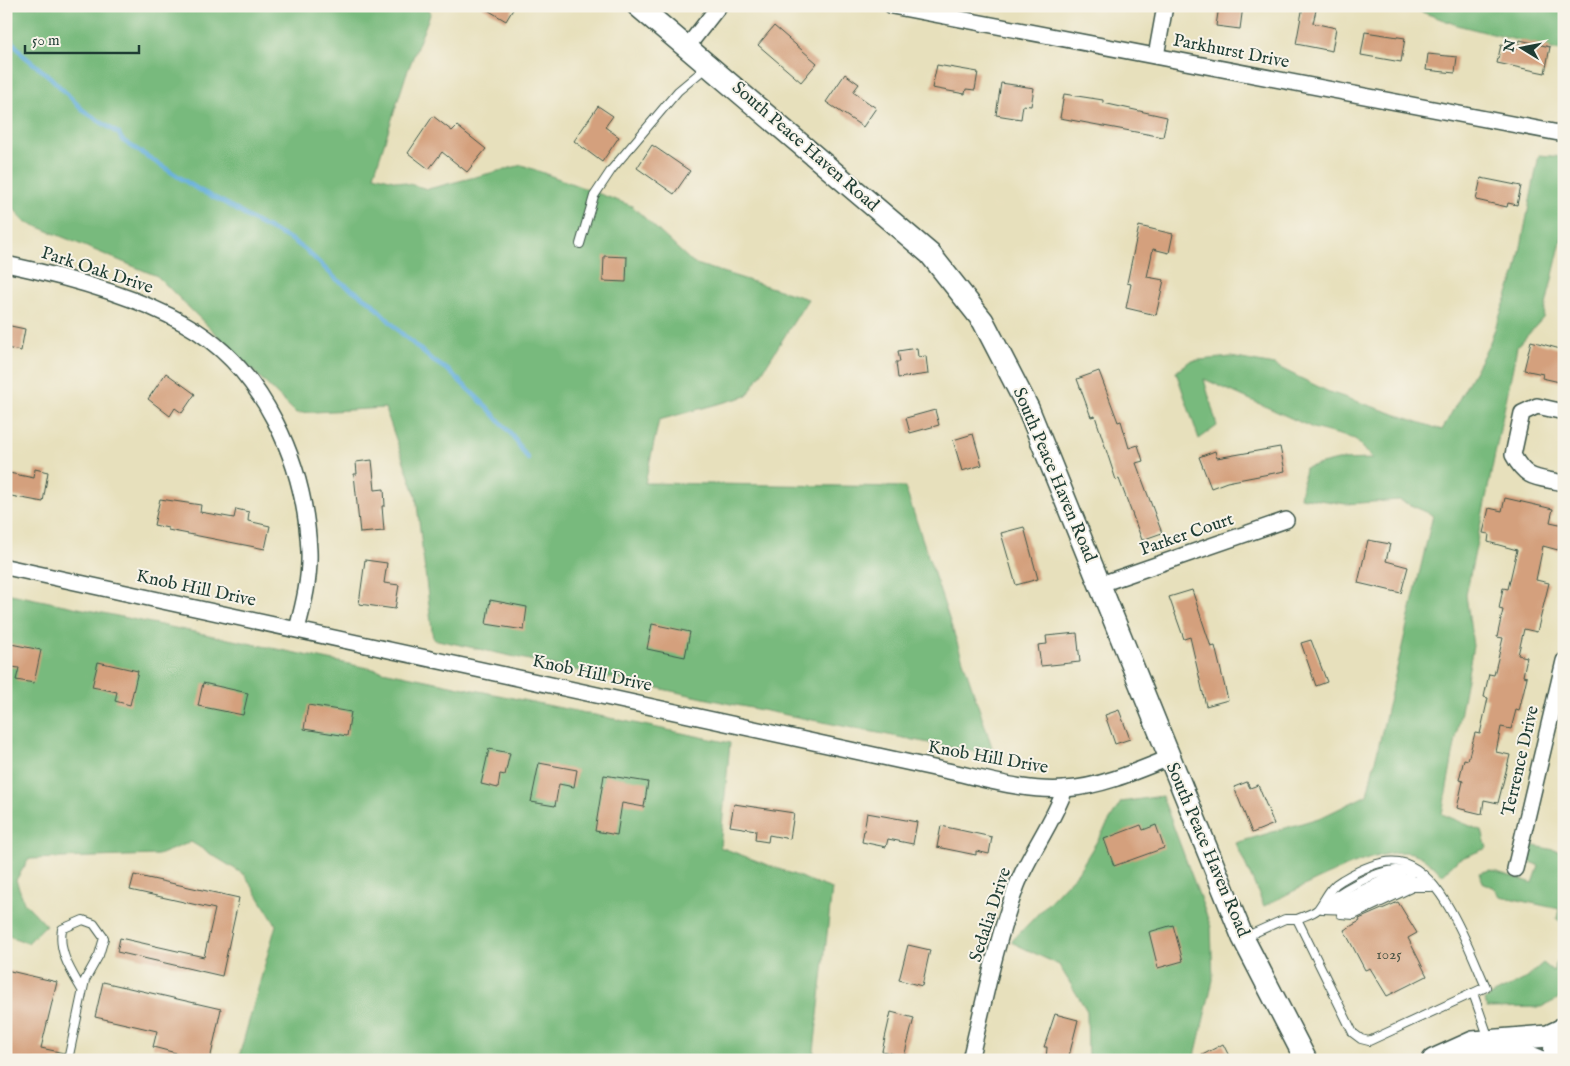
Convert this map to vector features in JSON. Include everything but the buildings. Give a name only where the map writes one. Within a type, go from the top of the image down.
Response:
[{"type":"main road","name":"South Peace Haven Road","points":[[638,6],[930,254],[983,321],[1028,408],[1243,938],[1306,1060]]},
{"type":"main road","points":[[1433,1060],[1459,1047],[1489,1039],[1544,1036],[1562,1028]]},
{"type":"main road","points":[[1554,1060],[1554,1045],[1562,1028]]},
{"type":"main road","points":[[1474,1060],[1488,1056],[1516,1054],[1538,1060]]},
{"type":"street","points":[[687,47],[719,6]]},
{"type":"street","name":"Parkhurst Drive","points":[[892,6],[1564,134]]},
{"type":"street","points":[[1156,56],[1165,6]]},
{"type":"street","name":"Park Oak Drive","points":[[6,264],[136,301],[186,325],[232,359],[255,387],[281,432],[304,508],[309,551],[307,588],[298,629]]},
{"type":"street","points":[[1564,412],[1537,406],[1522,413],[1513,455],[1521,470],[1527,474],[1564,483]]},
{"type":"street","name":"Parker Court","points":[[1101,584],[1286,520]]},
{"type":"street","name":"Knob Hill Drive","points":[[6,567],[943,770],[1034,788],[1065,789],[1088,785],[1169,758]]},
{"type":"street","name":"Terrence Drive","points":[[1515,869],[1564,661]]},
{"type":"street","name":"Sedalia Drive","points":[[970,1060],[998,944],[1018,884],[1049,827],[1065,789]]},
{"type":"lane","points":[[580,244],[594,196],[612,169],[678,91],[709,65]]},
{"type":"lane","points":[[1297,919],[1350,1027],[1360,1039],[1370,1041],[1486,987],[1459,929],[1435,886],[1420,871],[1409,865],[1398,862],[1382,864],[1357,872],[1339,881],[1326,894],[1321,909]]},
{"type":"lane","points":[[1243,938],[1285,918],[1297,919],[1321,909],[1349,904],[1401,879],[1420,878],[1435,886]]},
{"type":"lane","points":[[1321,909],[1354,915],[1413,887],[1435,886]]},
{"type":"lane","points":[[68,1060],[82,990],[85,980],[99,955],[104,938],[94,924],[82,920],[62,929],[60,942],[68,967],[82,990]]},
{"type":"lane","points":[[1473,993],[1489,1039]]},
{"type":"green space","points":[[6,6],[419,6],[431,12],[406,75],[374,175],[428,189],[522,165],[632,206],[693,263],[808,299],[747,396],[659,420],[645,483],[905,487],[995,756],[731,704],[433,639],[416,496],[385,408],[296,413],[157,276],[24,221],[6,199]]},
{"type":"green space","points":[[1406,6],[1564,6],[1564,52],[1457,25]]},
{"type":"green space","points":[[1539,155],[1564,157],[1564,228],[1543,318],[1517,347],[1466,595],[1473,646],[1442,814],[1482,831],[1487,848],[1459,859],[1442,875],[1425,859],[1416,854],[1397,852],[1379,856],[1338,870],[1264,906],[1236,843],[1322,817],[1367,795],[1433,515],[1399,500],[1346,504],[1300,497],[1305,468],[1338,460],[1373,459],[1355,439],[1313,428],[1204,379],[1217,426],[1199,439],[1176,372],[1190,361],[1231,357],[1274,365],[1329,392],[1442,430],[1489,345],[1516,272]]},
{"type":"green space","points":[[6,593],[730,743],[720,847],[832,889],[813,1060],[238,1060],[276,925],[245,875],[191,842],[158,855],[29,859],[16,880],[24,902],[46,925],[28,943],[6,935]]},
{"type":"green space","points":[[1162,796],[1211,927],[1213,980],[1194,1060],[1088,1060],[1087,1011],[1059,965],[1011,942],[1078,872],[1121,802]]},
{"type":"green space","points":[[1530,845],[1564,852],[1564,924],[1557,919],[1559,909],[1500,896],[1493,887],[1484,884],[1479,873],[1490,870],[1533,883],[1539,866],[1527,860]]},
{"type":"green space","points":[[1564,948],[1564,996],[1542,1007],[1487,1008],[1485,1000],[1488,997],[1525,979],[1543,963],[1553,971]]},
{"type":"waterway","points":[[6,34],[23,55],[50,77],[84,111],[119,134],[122,140],[199,190],[292,240],[307,251],[336,279],[371,302],[400,332],[432,360],[449,371],[488,408],[512,435],[528,459]]}]
